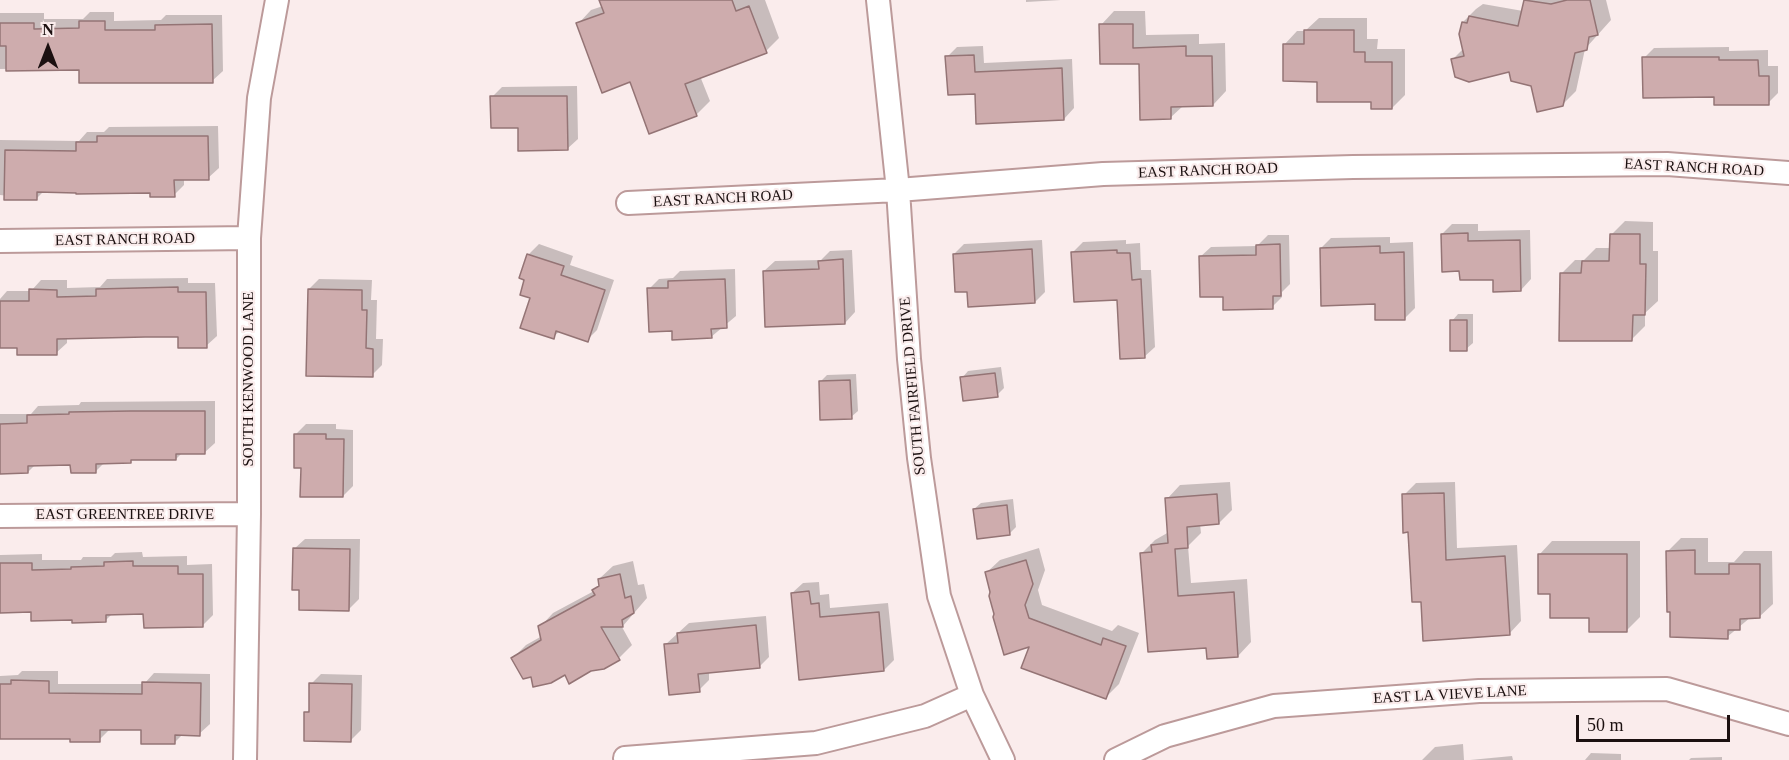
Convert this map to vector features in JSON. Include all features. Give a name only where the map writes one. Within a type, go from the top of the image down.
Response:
[{"type":"street","name":"SOUTH KENWOOD LANE","points":[[245,760],[249,514],[249,238],[259,98],[277,0]]},
{"type":"street","name":"SOUTH FAIRFIELD DRIVE","points":[[878,0],[898,190],[909,359],[922,487],[939,596],[972,695],[1003,760]]},
{"type":"street","name":"EAST RANCH ROAD","points":[[628,204],[898,190],[1103,174],[1353,167],[1667,164],[1789,172]]},
{"type":"street","name":"EAST RANCH ROAD","points":[[0,242],[249,238]]},
{"type":"street","name":"EAST GREENTREE DRIVE","points":[[0,516],[249,514]]},
{"type":"street","name":"EAST LA VIEVE LANE","points":[[1116,760],[1165,736],[1274,706],[1479,691],[1667,689],[1789,724]]},
{"type":"street","points":[[625,758],[816,743],[925,716],[972,695]]},
{"type":"building","points":[[599,0],[732,0],[736,11],[749,6],[767,53],[685,84],[697,116],[649,134],[630,82],[602,93],[576,23],[604,13]]},
{"type":"building","points":[[1524,0],[1551,4],[1567,0],[1590,0],[1598,35],[1589,37],[1587,50],[1575,53],[1563,106],[1537,112],[1531,86],[1511,81],[1509,72],[1469,82],[1455,77],[1451,59],[1464,56],[1459,34],[1462,22],[1467,23],[1469,16],[1518,26]]},
{"type":"building","points":[[79,21],[105,21],[105,30],[155,30],[155,25],[212,24],[213,83],[79,83],[79,70],[6,71],[6,46],[0,46],[0,23],[34,23],[34,29],[79,28]]},
{"type":"building","points":[[1099,24],[1133,24],[1133,48],[1186,46],[1186,56],[1212,56],[1213,106],[1171,107],[1171,119],[1140,120],[1139,64],[1100,64]]},
{"type":"building","points":[[1304,30],[1354,30],[1354,52],[1365,52],[1365,62],[1392,62],[1392,109],[1371,109],[1371,102],[1317,102],[1317,82],[1283,81],[1283,44],[1304,44]]},
{"type":"building","points":[[974,55],[975,72],[1062,68],[1064,120],[976,124],[975,94],[948,95],[945,56]]},
{"type":"building","points":[[1642,57],[1719,57],[1719,60],[1758,60],[1759,76],[1769,76],[1769,105],[1714,105],[1714,97],[1643,98]]},
{"type":"building","points":[[490,96],[567,96],[568,150],[518,151],[518,128],[491,128]]},
{"type":"building","points":[[97,136],[208,136],[209,180],[174,180],[175,197],[150,197],[150,193],[37,192],[37,200],[4,200],[5,150],[76,151],[76,142],[97,142]]},
{"type":"building","points":[[1468,233],[1468,241],[1520,240],[1521,291],[1493,292],[1493,280],[1460,280],[1459,271],[1442,272],[1441,234]]},
{"type":"building","points":[[1610,234],[1640,234],[1640,264],[1646,264],[1645,315],[1633,315],[1632,341],[1559,341],[1560,273],[1581,273],[1582,261],[1609,261]]},
{"type":"building","points":[[1280,244],[1281,296],[1273,296],[1273,309],[1223,310],[1223,297],[1200,297],[1199,256],[1256,255],[1256,245]]},
{"type":"building","points":[[1380,246],[1380,253],[1404,252],[1405,320],[1375,320],[1375,304],[1321,306],[1320,248]]},
{"type":"building","points":[[1032,249],[1035,303],[968,307],[967,292],[955,292],[953,254]]},
{"type":"building","points":[[1117,250],[1117,253],[1130,253],[1132,280],[1141,279],[1145,358],[1120,359],[1117,300],[1074,302],[1071,252]]},
{"type":"building","points":[[527,254],[564,266],[561,275],[605,290],[588,342],[556,331],[554,339],[520,328],[530,298],[520,295],[524,280],[519,278]]},
{"type":"building","points":[[843,259],[845,324],[765,327],[763,271],[819,269],[818,261]]},
{"type":"building","points":[[725,279],[727,328],[711,329],[712,338],[672,340],[672,331],[649,332],[647,288],[668,288],[668,281]]},
{"type":"building","points":[[178,287],[178,292],[206,292],[207,348],[178,348],[178,337],[145,337],[57,339],[57,355],[17,355],[17,348],[0,348],[0,301],[29,301],[29,289],[57,290],[57,297],[96,296],[96,289]]},
{"type":"building","points":[[308,289],[362,290],[362,310],[367,310],[366,348],[373,349],[373,377],[306,376]]},
{"type":"building","points":[[1450,320],[1467,320],[1467,351],[1450,351]]},
{"type":"building","points":[[995,373],[998,397],[963,401],[960,377]]},
{"type":"building","points":[[850,380],[852,419],[820,420],[819,381]]},
{"type":"building","points":[[205,411],[205,454],[176,454],[176,460],[131,460],[131,463],[96,464],[96,473],[71,473],[70,465],[28,466],[28,473],[0,474],[0,424],[27,423],[27,415]]},
{"type":"building","points":[[294,434],[326,434],[326,439],[344,439],[343,497],[300,497],[301,468],[294,468]]},
{"type":"building","points":[[1444,493],[1446,560],[1505,556],[1510,635],[1423,641],[1421,602],[1412,602],[1408,532],[1403,533],[1402,494]]},
{"type":"building","points":[[1217,494],[1219,524],[1187,527],[1188,548],[1175,549],[1178,596],[1234,592],[1238,657],[1207,659],[1206,648],[1148,652],[1140,553],[1152,552],[1151,545],[1168,543],[1165,498]]},
{"type":"building","points":[[1007,505],[1010,535],[977,539],[973,509]]},
{"type":"building","points":[[293,548],[350,549],[349,611],[299,610],[299,590],[292,590]]},
{"type":"building","points":[[1695,550],[1695,574],[1729,574],[1729,564],[1760,564],[1760,618],[1740,619],[1740,630],[1728,630],[1728,639],[1670,637],[1670,612],[1667,612],[1666,551]]},
{"type":"building","points":[[1538,554],[1627,554],[1627,632],[1589,632],[1589,618],[1550,618],[1550,594],[1538,594]]},
{"type":"building","points":[[1026,560],[1033,584],[1025,605],[1029,618],[1101,645],[1103,638],[1126,646],[1106,699],[1021,668],[1029,647],[1004,655],[993,617],[985,572]]},
{"type":"building","points":[[133,561],[133,566],[178,566],[178,574],[203,574],[203,627],[144,628],[143,614],[106,615],[106,622],[72,623],[72,620],[31,621],[31,612],[0,613],[0,563],[32,563],[32,570],[71,569],[71,567],[104,566],[104,562]]},
{"type":"building","points":[[620,574],[625,598],[631,596],[634,613],[622,620],[623,627],[601,627],[620,660],[604,669],[591,671],[569,684],[565,675],[551,683],[533,687],[531,677],[523,679],[511,658],[541,640],[538,626],[595,595],[592,590],[599,586],[598,579]]},
{"type":"building","points":[[809,591],[811,604],[819,603],[820,617],[879,612],[884,671],[799,680],[791,593]]},
{"type":"building","points":[[756,625],[760,668],[698,674],[700,692],[669,695],[664,644],[678,643],[677,633]]},
{"type":"building","points":[[11,680],[49,681],[49,693],[142,694],[142,682],[201,683],[200,736],[175,735],[175,744],[141,744],[141,730],[100,730],[100,742],[70,742],[70,739],[0,739],[0,684],[11,684]]},
{"type":"building","points":[[309,683],[352,684],[351,742],[304,741],[304,712],[309,712]]}]
